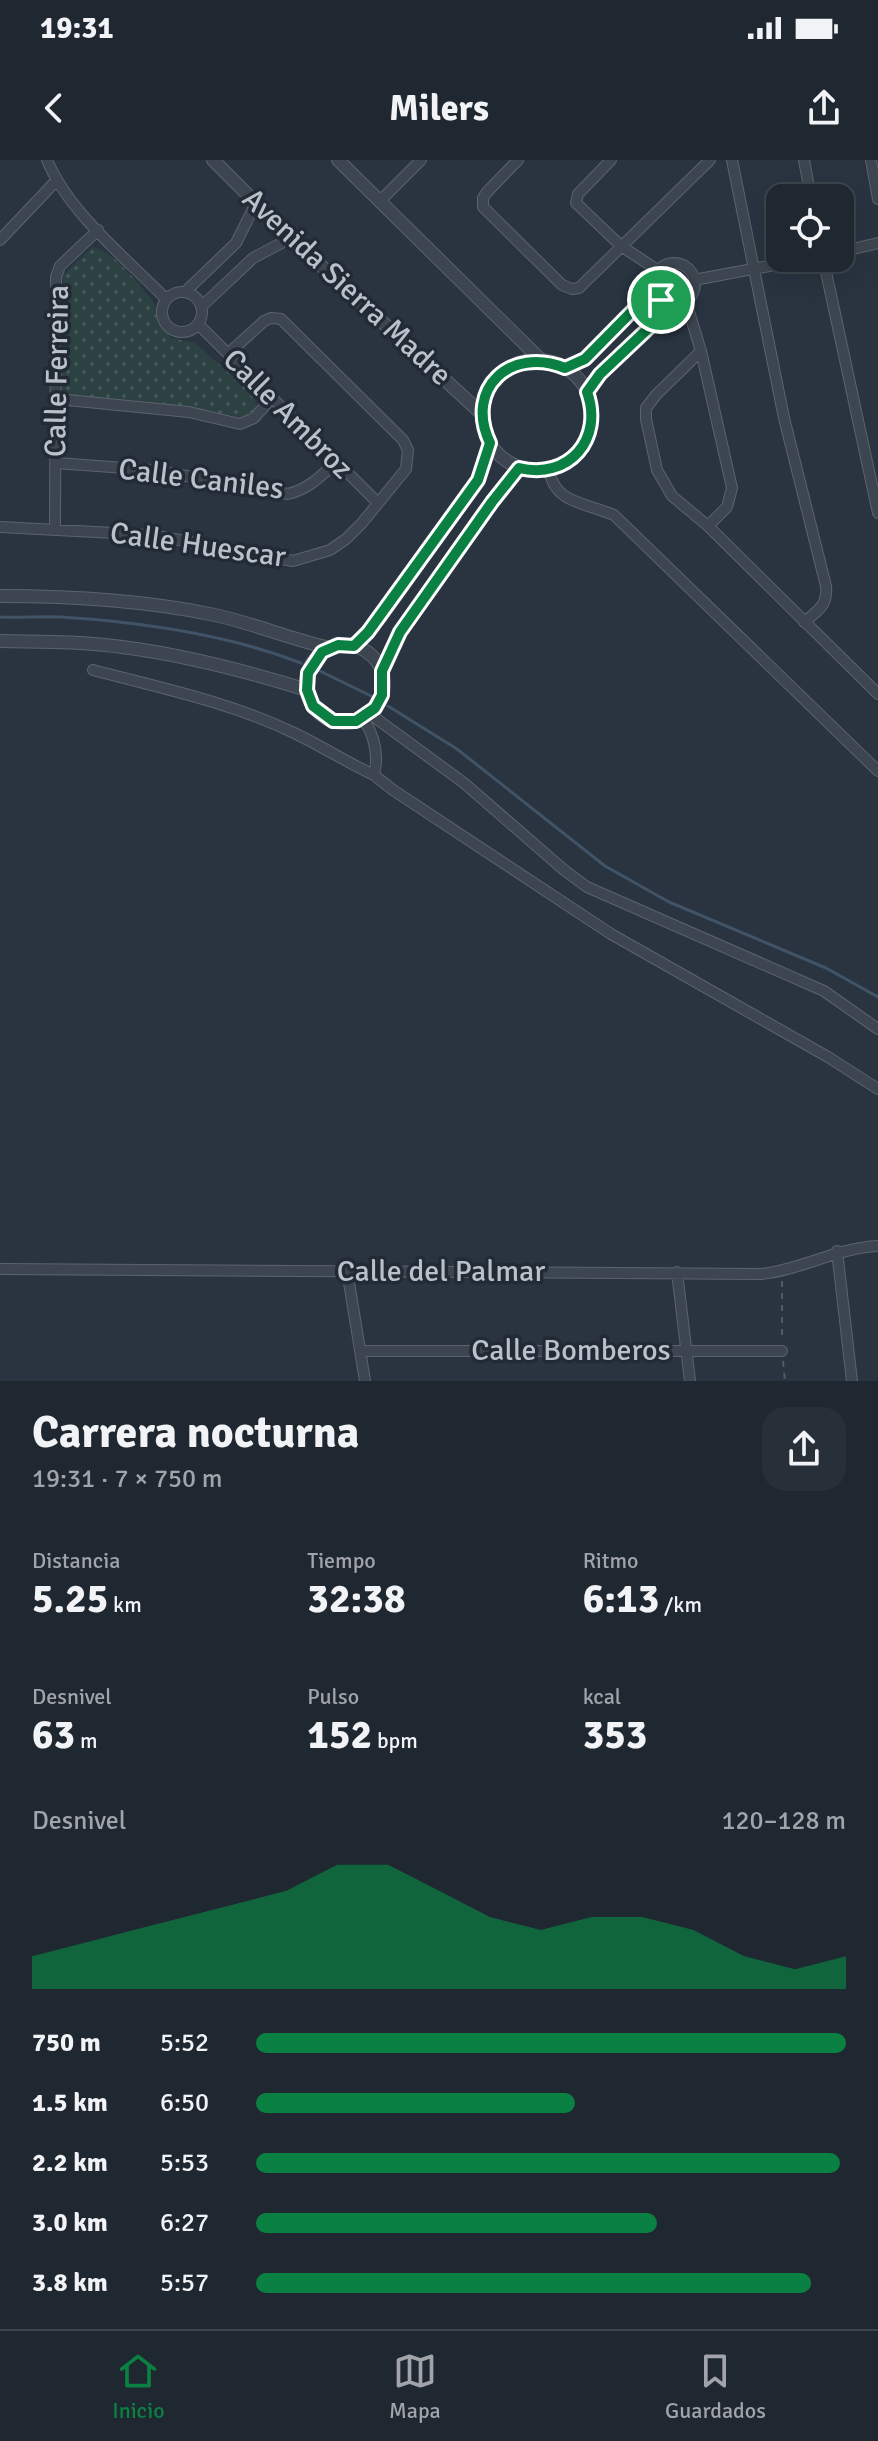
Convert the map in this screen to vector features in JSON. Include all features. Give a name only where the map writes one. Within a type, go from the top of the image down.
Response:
[{"type":"street","points":[[47,160],[56,181],[98,230],[166,299]]},
{"type":"street","name":"Avenida Sierra Madre","points":[[213,160],[291,238],[482,414]]},
{"type":"street","points":[[338,160],[541,360],[565,368],[581,383],[587,392],[592,421],[587,440],[567,462],[549,470],[519,468],[503,458],[490,443],[482,414],[487,394],[498,377],[514,365],[541,360]]},
{"type":"street","points":[[380,201],[421,160]]},
{"type":"street","points":[[518,160],[483,198],[483,207],[562,285],[572,289],[579,288],[710,160]]},
{"type":"street","points":[[611,160],[576,198],[579,208],[621,246],[659,271]]},
{"type":"street","points":[[732,160],[784,418],[827,593],[823,607],[804,622]]},
{"type":"street","points":[[804,160],[808,184]]},
{"type":"street","points":[[871,160],[878,199]]},
{"type":"street","points":[[0,240],[56,181]]},
{"type":"street","points":[[185,292],[236,243],[256,203]]},
{"type":"street","name":"Calle Ferreira","points":[[55,528],[56,277],[60,266],[98,230]]},
{"type":"street","points":[[201,307],[253,258],[291,238]]},
{"type":"street","points":[[236,243],[253,258]]},
{"type":"street","points":[[854,249],[878,243]]},
{"type":"street","points":[[587,392],[600,374],[673,305],[686,302],[693,292],[694,280],[687,269],[676,264],[659,271],[655,276],[654,289],[661,300],[673,305]]},
{"type":"street","points":[[694,280],[766,267]]},
{"type":"street","points":[[826,272],[878,513]]},
{"type":"street","points":[[565,368],[585,359],[654,289]]},
{"type":"street","points":[[178,292],[185,292],[196,297],[201,307],[198,324],[184,332],[169,327],[162,314],[166,299],[178,292]]},
{"type":"street","points":[[686,302],[701,351],[732,488],[727,507],[708,526]]},
{"type":"street","name":"Calle Huescar","points":[[0,527],[163,537],[293,561],[330,550],[346,539],[406,469],[409,458],[403,440],[285,322],[276,318],[264,321],[228,354]]},
{"type":"street","name":"Calle Ambroz","points":[[198,324],[378,503]]},
{"type":"street","points":[[701,351],[646,408],[651,451],[664,484],[672,496],[708,526],[878,694]]},
{"type":"street","points":[[585,359],[600,374]]},
{"type":"street","points":[[57,399],[189,412],[240,424],[254,418],[271,399]]},
{"type":"street","points":[[354,646],[380,618],[478,480],[490,443]]},
{"type":"street","name":"Calle Caniles","points":[[56,463],[153,470],[288,494],[314,483],[336,462]]},
{"type":"street","points":[[330,648],[311,665],[308,673],[307,690],[313,706],[325,717],[341,722],[366,716],[382,695],[382,671],[400,632],[519,468]]},
{"type":"street","points":[[549,470],[556,490],[563,497],[614,515],[878,771]]},
{"type":"street","points":[[0,596],[109,600],[212,614],[330,648],[354,646],[368,652],[382,671]]},
{"type":"street","points":[[0,641],[120,646],[197,660],[307,690]]},
{"type":"street","points":[[93,670],[222,704],[294,733],[374,775],[611,934],[788,1033],[878,1089]]},
{"type":"street","points":[[366,716],[377,762],[374,775]]},
{"type":"street","points":[[366,716],[464,783],[587,887],[824,991],[878,1029]]},
{"type":"street","name":"Calle del Palmar","points":[[0,1269],[781,1272],[837,1251],[878,1246]]},
{"type":"street","points":[[837,1251],[852,1381]]},
{"type":"street","points":[[347,1270],[365,1381]]},
{"type":"street","points":[[677,1272],[690,1381]]},
{"type":"street","name":"Calle Bomberos","points":[[360,1351],[782,1351]]},
{"type":"path","points":[[781,1272],[785,1381]]},
{"type":"green space","points":[[92,247],[117,261],[152,300],[163,328],[171,338],[195,343],[254,395],[256,406],[252,413],[246,418],[147,402],[85,399],[71,396],[61,388],[63,275]]},
{"type":"waterway","points":[[0,617],[61,617],[152,626],[243,644],[301,663]]},
{"type":"waterway","points":[[320,671],[371,696]]},
{"type":"waterway","points":[[388,706],[457,749],[605,866],[669,902],[826,968],[878,997]]},
{"type":"route","points":[[654,289],[661,300],[673,305],[600,374],[587,392],[592,421],[587,440],[575,456],[549,470],[519,468],[400,632],[382,671],[384,687],[380,702],[370,714],[349,723],[325,717],[309,698],[308,673],[311,665],[322,652],[338,645],[354,646],[368,632],[478,480],[490,443],[482,414],[491,385],[506,370],[524,362],[549,361],[565,368],[585,359],[654,289]]}]
